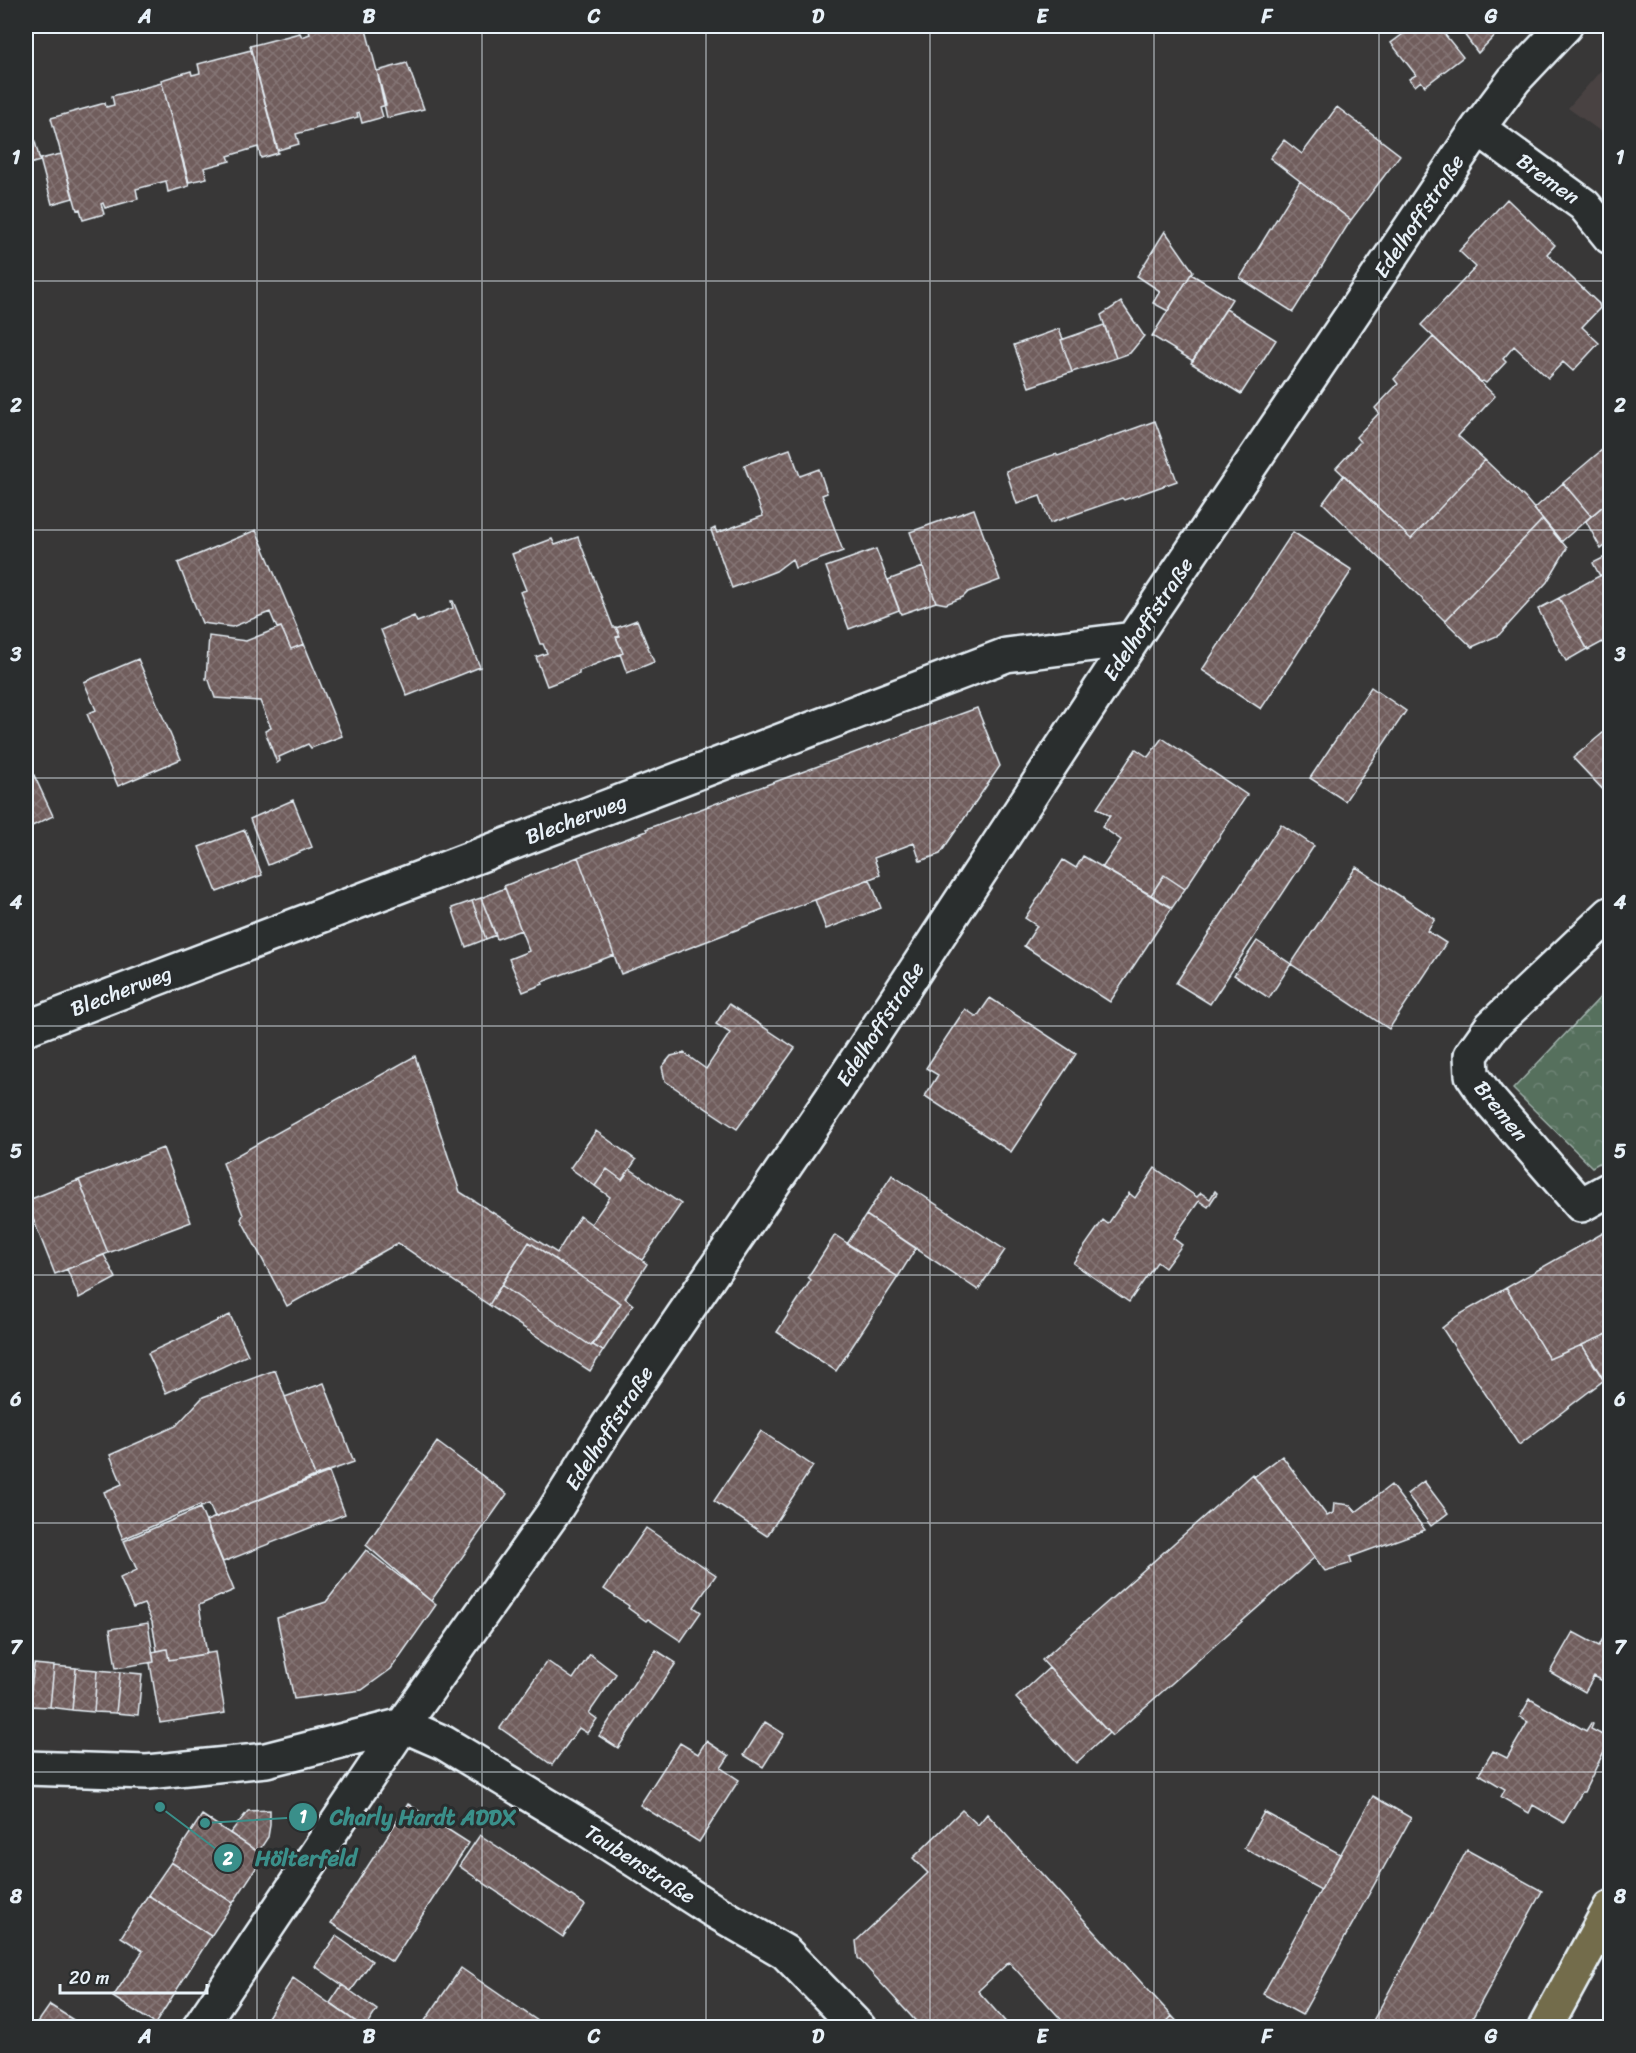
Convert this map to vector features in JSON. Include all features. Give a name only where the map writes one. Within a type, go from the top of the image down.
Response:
[{"type":"main road","points":[[1545,2028],[1611,1908]]},
{"type":"street","name":"Edelhoffstraße","points":[[200,2028],[403,1725],[553,1513],[607,1427],[831,1099],[1134,639],[1478,128],[1514,80],[1565,26]]},
{"type":"street","name":"Bremen","points":[[1478,128],[1584,204],[1611,237]]},
{"type":"street","name":"Blecherweg","points":[[26,1028],[1006,656],[1134,639]]},
{"type":"street","name":"Bremen","points":[[1611,914],[1491,1027],[1471,1054],[1472,1075],[1486,1097],[1581,1204],[1611,1189]]},
{"type":"street","points":[[26,1768],[147,1772],[254,1761],[403,1725]]},
{"type":"street","name":"Taubenstraße","points":[[403,1725],[444,1743],[588,1830],[711,1909],[785,1952],[859,2028]]},
{"type":"shaded area","points":[[1610,60],[1610,138],[1568,108]]},
{"type":"green space","points":[[1610,987],[1610,1157],[1592,1167],[1513,1089]]},
{"type":"building","points":[[308,26],[365,26],[386,105],[380,107],[383,117],[362,123],[359,112],[358,117],[296,134],[299,144],[278,150],[250,46],[300,33],[302,37],[310,34]]},
{"type":"building","points":[[1414,26],[1438,26],[1463,57],[1425,86],[1421,81],[1415,86],[1409,79],[1416,75],[1391,43]]},
{"type":"building","points":[[1458,26],[1504,26],[1478,53]]},
{"type":"building","points":[[251,50],[278,153],[261,158],[258,147],[228,156],[230,161],[204,168],[207,178],[189,182],[161,80],[191,71],[192,75],[200,73],[198,64]]},
{"type":"building","points":[[407,63],[424,109],[387,118],[377,71]]},
{"type":"building","points":[[162,83],[189,186],[168,192],[166,181],[136,189],[138,199],[105,208],[103,203],[101,204],[104,214],[83,220],[80,209],[77,210],[51,118],[105,103],[106,107],[114,105],[112,96]]},
{"type":"building","points":[[26,107],[40,161],[26,165]]},
{"type":"building","points":[[1337,107],[1400,155],[1351,220],[1270,158],[1284,140],[1302,154]]},
{"type":"building","points":[[61,154],[73,198],[52,204],[40,159]]},
{"type":"building","points":[[26,175],[32,194],[26,196]]},
{"type":"building","points":[[1300,181],[1351,220],[1293,312],[1240,278]]},
{"type":"building","points":[[1507,199],[1555,245],[1547,254],[1599,304],[1600,308],[1582,327],[1599,343],[1573,371],[1563,362],[1548,378],[1514,346],[1503,359],[1506,362],[1486,383],[1481,382],[1421,325],[1476,267],[1459,251]]},
{"type":"building","points":[[1165,231],[1193,271],[1168,311],[1153,303],[1160,291],[1137,276]]},
{"type":"building","points":[[1191,274],[1232,299],[1193,361],[1152,336]]},
{"type":"building","points":[[1121,302],[1144,336],[1130,353],[1116,358],[1101,315]]},
{"type":"building","points":[[1226,309],[1276,340],[1241,394],[1191,363]]},
{"type":"building","points":[[1104,325],[1116,358],[1072,372],[1061,340]]},
{"type":"building","points":[[1059,329],[1072,372],[1029,387],[1014,345]]},
{"type":"building","points":[[1433,337],[1495,396],[1458,436],[1485,460],[1411,539],[1336,468],[1360,442],[1356,437],[1379,413],[1375,408],[1398,384],[1394,379]]},
{"type":"building","points":[[1155,421],[1177,481],[1050,523],[1040,496],[1017,504],[1006,471],[1056,454],[1058,456]]},
{"type":"building","points":[[1610,443],[1610,500],[1591,516],[1563,483]]},
{"type":"building","points":[[790,449],[800,476],[819,469],[827,493],[822,495],[843,551],[795,568],[792,559],[776,571],[732,588],[711,530],[715,528],[717,533],[763,516],[744,465]]},
{"type":"building","points":[[1485,460],[1525,498],[1543,519],[1445,621],[1323,503],[1344,475],[1411,539]]},
{"type":"building","points":[[1563,483],[1591,516],[1561,542],[1534,509]]},
{"type":"building","points":[[1610,500],[1610,542],[1601,549],[1586,521]]},
{"type":"building","points":[[974,509],[1000,580],[968,592],[963,597],[946,604],[936,602],[910,532]]},
{"type":"building","points":[[1543,519],[1567,548],[1547,582],[1499,635],[1472,647],[1445,621]]},
{"type":"building","points":[[256,530],[304,644],[291,649],[281,627],[277,628],[270,612],[232,627],[202,623],[178,563]]},
{"type":"building","points":[[1293,532],[1352,570],[1261,709],[1202,670]]},
{"type":"building","points":[[578,537],[613,627],[616,627],[620,636],[616,637],[623,653],[547,686],[536,657],[547,653],[543,644],[540,644],[520,592],[526,590],[512,554],[552,539],[555,545]]},
{"type":"building","points":[[876,549],[899,610],[849,629],[826,567]]},
{"type":"building","points":[[1605,557],[1610,570],[1600,576],[1593,563]]},
{"type":"building","points":[[923,567],[936,602],[901,614],[888,580]]},
{"type":"building","points":[[1610,570],[1610,638],[1588,650],[1559,598]]},
{"type":"building","points":[[1559,598],[1587,649],[1566,661],[1538,609]]},
{"type":"building","points":[[451,601],[453,601],[480,667],[407,696],[381,630],[414,616],[417,622],[453,608]]},
{"type":"building","points":[[637,620],[654,662],[627,673],[620,654],[623,653],[616,637],[620,636],[616,628]]},
{"type":"building","points":[[281,627],[291,649],[304,644],[342,736],[311,748],[308,744],[279,757],[280,761],[277,763],[265,731],[271,728],[260,701],[215,698],[209,680],[206,679],[209,636],[246,641]]},
{"type":"building","points":[[138,659],[181,759],[118,786],[87,714],[96,710],[84,682]]},
{"type":"building","points":[[1371,687],[1406,711],[1345,801],[1310,778]]},
{"type":"building","points":[[977,708],[1000,766],[940,854],[920,861],[914,843],[874,858],[880,875],[621,974],[578,857],[647,831],[646,829]]},
{"type":"building","points":[[1610,727],[1610,797],[1573,758]]},
{"type":"building","points":[[1162,738],[1247,795],[1185,889],[1164,875],[1151,895],[1102,868],[1121,840],[1102,827],[1110,816],[1097,808],[1136,749],[1148,757]]},
{"type":"building","points":[[26,758],[53,816],[26,829]]},
{"type":"building","points":[[293,800],[312,847],[268,865],[250,819]]},
{"type":"building","points":[[1281,824],[1314,846],[1210,1004],[1176,983]]},
{"type":"building","points":[[245,830],[262,875],[217,892],[199,847]]},
{"type":"building","points":[[1083,856],[1172,908],[1110,1002],[1024,946],[1037,926],[1025,918],[1063,860],[1076,868]]},
{"type":"building","points":[[578,857],[614,955],[542,982],[543,984],[523,992],[509,959],[529,951],[504,886]]},
{"type":"building","points":[[1356,867],[1435,919],[1427,931],[1446,943],[1389,1029],[1291,964]]},
{"type":"building","points":[[1164,875],[1185,889],[1172,908],[1151,895]]},
{"type":"building","points":[[870,879],[881,908],[826,929],[815,900]]},
{"type":"building","points":[[505,888],[521,930],[497,939],[481,898]]},
{"type":"building","points":[[481,898],[496,935],[486,939],[472,901]]},
{"type":"building","points":[[472,901],[486,939],[466,947],[452,908]]},
{"type":"building","points":[[1257,941],[1291,964],[1269,998],[1234,975]]},
{"type":"building","points":[[990,998],[1076,1054],[1011,1152],[925,1096],[938,1075],[926,1068],[965,1009],[977,1017]]},
{"type":"building","points":[[729,1004],[795,1048],[737,1129],[665,1081],[662,1067],[671,1056],[684,1053],[706,1069],[730,1033],[716,1024]]},
{"type":"building","points":[[415,1056],[460,1192],[557,1253],[580,1216],[647,1264],[625,1298],[633,1305],[603,1351],[593,1345],[621,1303],[529,1242],[489,1305],[398,1243],[287,1306],[241,1219],[243,1215],[223,1163]]},
{"type":"building","points":[[596,1131],[636,1160],[622,1180],[607,1169],[595,1186],[570,1168]]},
{"type":"building","points":[[163,1148],[191,1222],[108,1253],[79,1180]]},
{"type":"building","points":[[1155,1168],[1197,1197],[1201,1193],[1210,1199],[1215,1191],[1217,1193],[1208,1207],[1199,1201],[1173,1238],[1182,1245],[1165,1268],[1157,1262],[1129,1302],[1073,1263],[1103,1220],[1108,1224],[1129,1193],[1135,1198]]},
{"type":"building","points":[[607,1169],[622,1180],[630,1169],[681,1204],[642,1260],[591,1224],[610,1197],[595,1186]]},
{"type":"building","points":[[892,1175],[1005,1250],[978,1290],[866,1215]]},
{"type":"building","points":[[79,1180],[108,1253],[55,1274],[26,1201]]},
{"type":"building","points":[[866,1215],[916,1248],[898,1277],[847,1244]]},
{"type":"building","points":[[1610,1229],[1610,1333],[1549,1359],[1506,1288]]},
{"type":"building","points":[[835,1235],[898,1277],[836,1371],[777,1332],[811,1280],[808,1277]]},
{"type":"building","points":[[529,1242],[621,1303],[591,1346],[501,1285]]},
{"type":"building","points":[[104,1255],[116,1278],[79,1298],[67,1269]]},
{"type":"building","points":[[501,1285],[591,1346],[603,1351],[590,1371],[489,1305]]},
{"type":"building","points":[[1506,1288],[1549,1359],[1582,1345],[1604,1380],[1519,1445],[1442,1328],[1457,1316]]},
{"type":"building","points":[[230,1315],[248,1355],[166,1393],[148,1353]]},
{"type":"building","points":[[1610,1333],[1610,1391],[1582,1345]]},
{"type":"building","points":[[275,1370],[315,1476],[215,1518],[209,1504],[201,1507],[200,1505],[123,1539],[104,1492],[122,1484],[110,1455],[176,1426],[203,1397]]},
{"type":"building","points":[[324,1383],[354,1462],[315,1476],[285,1397]]},
{"type":"building","points":[[761,1431],[813,1466],[767,1536],[714,1501]]},
{"type":"building","points":[[437,1442],[507,1494],[431,1601],[366,1545]]},
{"type":"building","points":[[1282,1456],[1327,1516],[1333,1513],[1334,1503],[1351,1505],[1356,1512],[1391,1485],[1425,1530],[1350,1557],[1352,1563],[1325,1571],[1254,1477]]},
{"type":"building","points":[[329,1472],[345,1514],[223,1562],[206,1521]]},
{"type":"building","points":[[1252,1474],[1315,1557],[1112,1736],[1042,1660]]},
{"type":"building","points":[[1424,1481],[1448,1513],[1431,1526],[1407,1494]]},
{"type":"building","points":[[200,1508],[234,1590],[199,1605],[207,1654],[169,1660],[167,1649],[157,1651],[152,1622],[144,1604],[133,1608],[120,1578],[137,1570],[124,1541]]},
{"type":"building","points":[[646,1528],[716,1575],[694,1607],[701,1612],[681,1641],[648,1619],[646,1621],[604,1589]]},
{"type":"building","points":[[366,1550],[436,1605],[391,1669],[362,1690],[294,1699],[277,1618],[326,1602]]},
{"type":"building","points":[[148,1623],[154,1662],[116,1668],[110,1629]]},
{"type":"building","points":[[1610,1625],[1610,1685],[1594,1676],[1585,1692],[1550,1672],[1573,1632],[1599,1646]]},
{"type":"building","points":[[167,1649],[169,1660],[215,1652],[225,1713],[160,1723],[150,1663],[154,1662],[152,1652]]},
{"type":"building","points":[[656,1650],[676,1663],[618,1748],[599,1736]]},
{"type":"building","points":[[590,1654],[616,1674],[589,1713],[597,1719],[587,1733],[579,1728],[552,1765],[500,1728],[547,1661],[573,1679]]},
{"type":"building","points":[[34,1664],[54,1666],[50,1707],[29,1706]]},
{"type":"building","points":[[54,1666],[76,1668],[72,1710],[50,1707]]},
{"type":"building","points":[[76,1668],[97,1670],[94,1712],[72,1710]]},
{"type":"building","points":[[1049,1668],[1109,1733],[1076,1763],[1016,1698]]},
{"type":"building","points":[[97,1670],[120,1672],[116,1713],[94,1712]]},
{"type":"building","points":[[120,1672],[142,1674],[138,1715],[116,1713]]},
{"type":"building","points":[[1530,1699],[1586,1731],[1591,1723],[1593,1724],[1591,1729],[1610,1739],[1584,1792],[1564,1823],[1533,1805],[1529,1813],[1501,1797],[1505,1789],[1479,1774],[1493,1751],[1507,1758],[1528,1722],[1520,1717]]},
{"type":"building","points":[[765,1722],[784,1734],[763,1767],[744,1755]]},
{"type":"building","points":[[706,1741],[729,1756],[721,1768],[739,1780],[699,1842],[640,1805],[680,1743],[698,1754]]},
{"type":"building","points":[[1373,1796],[1411,1818],[1302,2015],[1263,1994]]},
{"type":"building","points":[[408,1804],[469,1843],[392,1962],[331,1923]]},
{"type":"building","points":[[270,1810],[268,1837],[258,1852],[230,1833],[248,1811]]},
{"type":"building","points":[[962,1810],[978,1825],[987,1814],[1172,2016],[1161,2028],[1069,2028],[1009,1962],[978,1991],[1011,2028],[922,2028],[858,1958],[856,1941],[928,1873],[913,1858]]},
{"type":"building","points":[[1264,1812],[1340,1854],[1321,1890],[1244,1848]]},
{"type":"building","points":[[202,1815],[264,1856],[233,1903],[171,1862]]},
{"type":"building","points":[[480,1835],[585,1905],[563,1937],[459,1866]]},
{"type":"building","points":[[1467,1850],[1542,1891],[1467,2028],[1369,2028]]},
{"type":"building","points":[[171,1862],[233,1903],[211,1936],[148,1895]]},
{"type":"building","points":[[148,1895],[211,1936],[155,2024],[113,1997],[143,1951],[121,1937]]},
{"type":"building","points":[[336,1936],[372,1961],[351,1991],[315,1966]]},
{"type":"building","points":[[461,1968],[548,2028],[420,2028]]},
{"type":"building","points":[[293,1978],[356,2022],[352,2028],[261,2028]]},
{"type":"building","points":[[342,1985],[377,2010],[365,2028],[330,2003]]},
{"type":"building","points":[[50,2005],[86,2028],[34,2028]]},
{"type":"building","points":[[1172,2016],[1183,2028],[1161,2028]]},
{"type":"place","name":"Hölterfeld","points":[[160,1807]]},
{"type":"place","name":"Charly Hardt ADDX","points":[[205,1823]]}]
